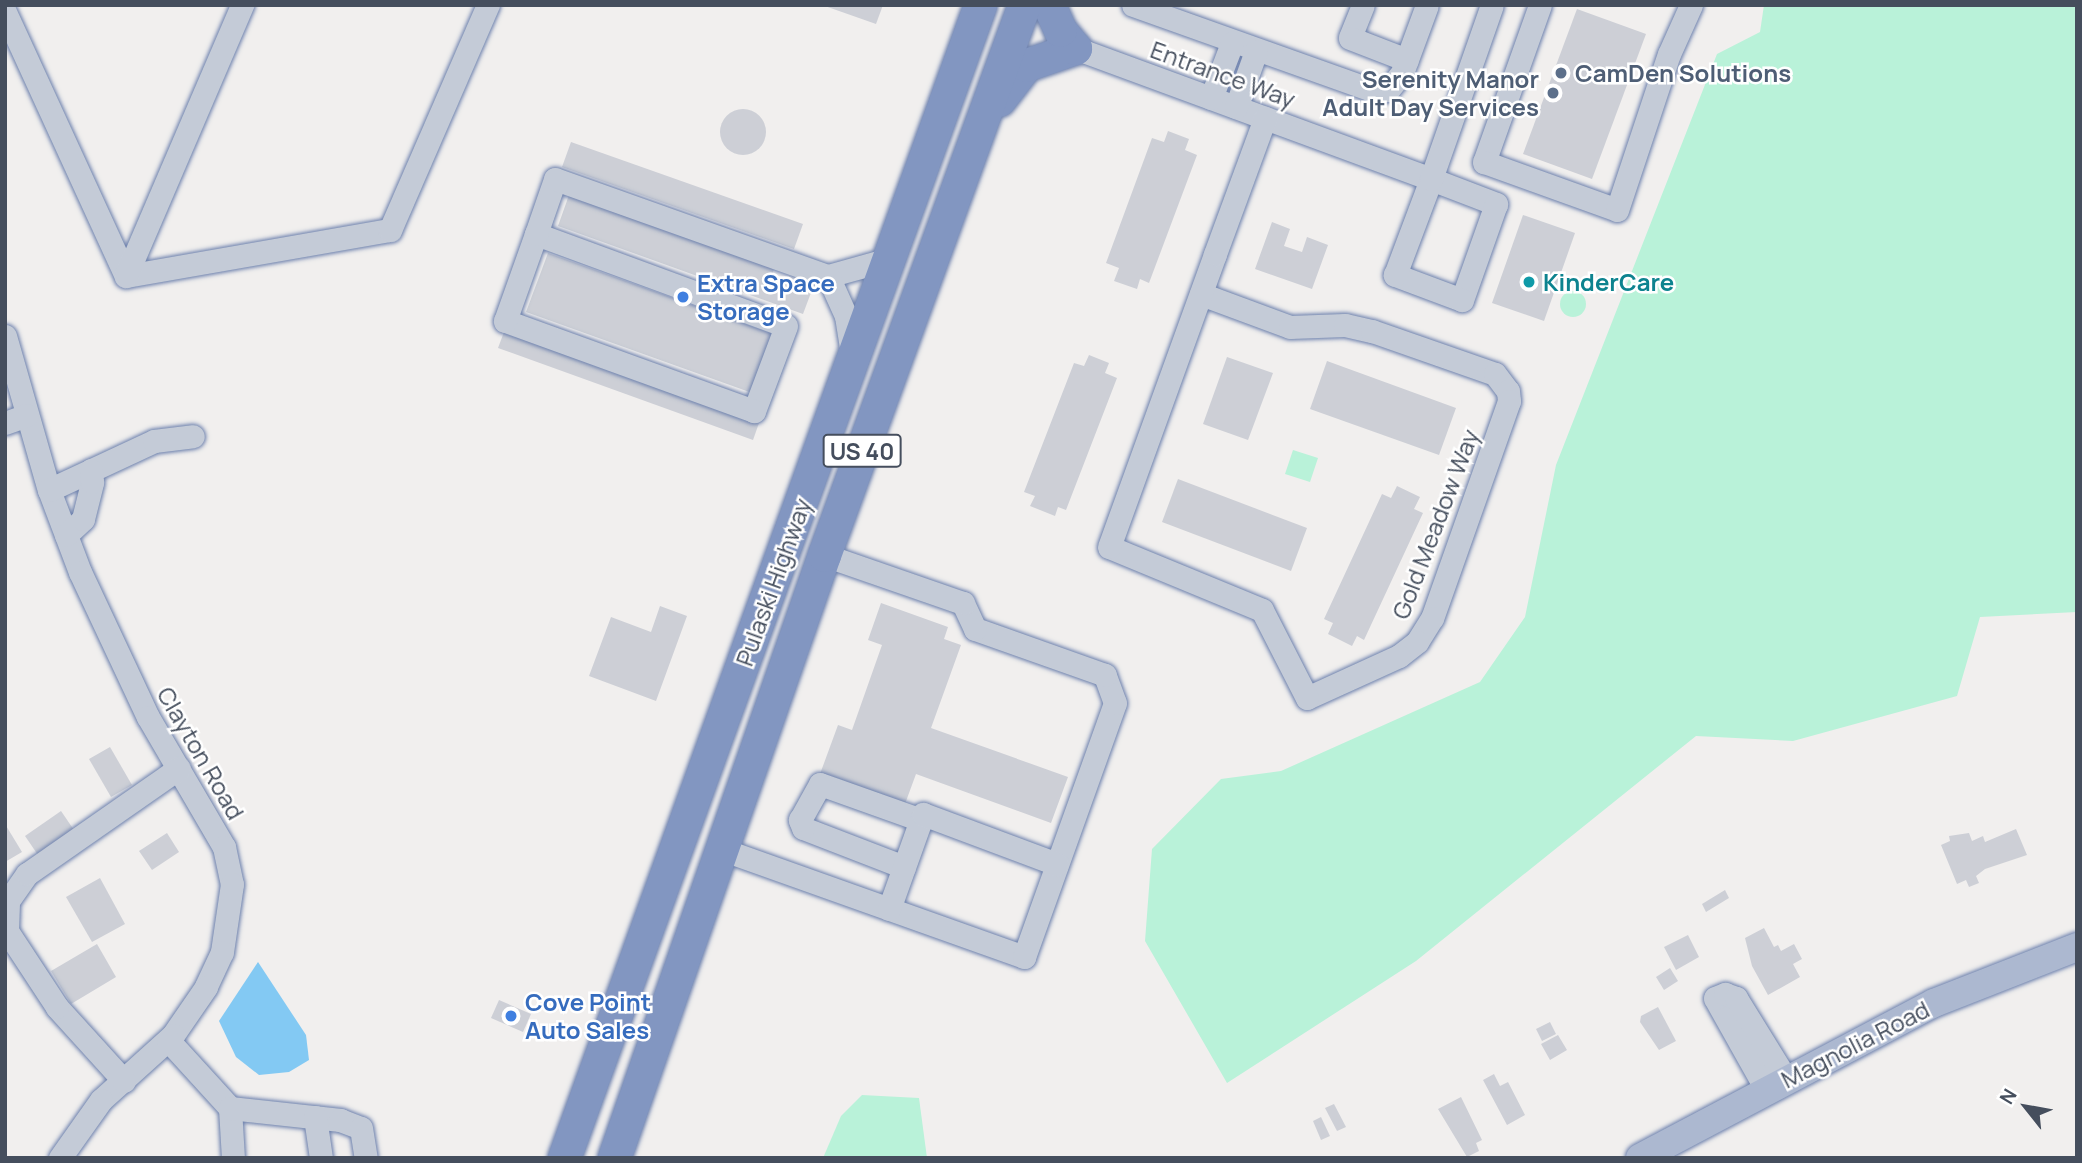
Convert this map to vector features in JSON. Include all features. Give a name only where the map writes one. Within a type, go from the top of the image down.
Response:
[{"type":"highway","name":"Pulaski Highway","points":[[564,1158],[980,5]]},
{"type":"highway","name":"Pulaski Highway","points":[[614,1158],[824,555],[1024,5]]},
{"type":"highway","points":[[982,124],[1026,65],[1075,48],[1060,30],[1049,5]]},
{"type":"main road","name":"Magnolia Road","points":[[1641,1158],[1776,1084],[1934,1003],[2077,947]]},
{"type":"street","points":[[126,276],[242,5]]},
{"type":"street","points":[[126,276],[390,230],[488,5]]},
{"type":"street","points":[[1133,5],[1169,12],[1232,43],[1375,91],[1395,84],[1407,60],[1426,5]]},
{"type":"street","points":[[1363,5],[1350,38],[1407,60]]},
{"type":"street","points":[[1431,179],[1492,5]]},
{"type":"street","points":[[1540,5],[1484,162],[1617,210],[1669,54],[1691,5]]},
{"type":"street","points":[[5,12],[126,276]]},
{"type":"street","points":[[1211,98],[1232,43]]},
{"type":"street","name":"Entrance Way","points":[[1075,48],[1237,107],[1431,179],[1496,204],[1462,300],[1395,275],[1431,179]]},
{"type":"street","points":[[1237,107],[1256,51]]},
{"type":"street","name":"Gold Meadow Way","points":[[1201,294],[1290,327],[1345,325],[1371,331],[1495,374],[1508,391],[1509,401],[1432,618],[1417,642],[1399,656],[1307,698],[1269,621],[1252,602],[1109,547],[1201,294],[1265,118]]},
{"type":"street","points":[[536,234],[786,326],[754,411],[505,321],[555,179],[828,276],[888,259]]},
{"type":"street","points":[[828,276],[846,316],[853,358]]},
{"type":"street","name":"Clayton Road","points":[[5,336],[49,490],[66,536],[148,717],[224,847],[232,884],[222,952],[206,987],[168,1040],[75,1130],[60,1158]]},
{"type":"street","points":[[5,423],[27,415]]},
{"type":"street","points":[[49,490],[154,441],[193,436]]},
{"type":"street","points":[[66,536],[83,519],[91,470]]},
{"type":"street","points":[[721,849],[1024,957],[1115,703],[1105,674],[975,629],[963,603],[824,555]]},
{"type":"street","points":[[124,1081],[57,1007],[7,931],[8,901],[27,874],[180,768]]},
{"type":"street","points":[[904,867],[803,828],[800,820],[820,784],[921,820]]},
{"type":"street","points":[[889,909],[923,814],[1057,864]]},
{"type":"street","points":[[168,1040],[230,1108],[233,1158]]},
{"type":"street","points":[[230,1108],[315,1117],[361,1128],[366,1158]]},
{"type":"street","points":[[315,1117],[321,1158]]},
{"type":"green space","points":[[1764,5],[2077,5],[2077,612],[1980,617],[1957,696],[1793,741],[1696,736],[1416,961],[1227,1083],[1145,941],[1152,849],[1221,779],[1281,771],[1480,682],[1525,617],[1556,465],[1717,54],[1760,32]]},
{"type":"green space","points":[[1573,291],[1582,295],[1586,304],[1582,313],[1573,317],[1564,313],[1560,304],[1564,295]]},
{"type":"green space","points":[[1293,450],[1318,458],[1310,482],[1285,474]]},
{"type":"green space","points":[[862,1095],[919,1098],[927,1158],[823,1158],[841,1116]]},
{"type":"water","points":[[258,962],[306,1035],[309,1060],[289,1072],[259,1075],[236,1057],[219,1021]]},
{"type":"building","points":[[822,5],[883,5],[876,24]]},
{"type":"building","points":[[1577,9],[1646,34],[1592,179],[1523,154]]},
{"type":"building","points":[[743,109],[759,116],[766,132],[759,148],[743,155],[727,148],[720,132],[727,116]]},
{"type":"building","points":[[1168,131],[1189,139],[1185,150],[1197,155],[1149,283],[1140,279],[1137,289],[1114,281],[1119,268],[1106,263],[1152,138],[1164,142]]},
{"type":"building","points":[[571,142],[803,224],[794,249],[562,167]]},
{"type":"building","points":[[569,195],[774,269],[772,275],[812,290],[803,314],[558,226]]},
{"type":"building","name":"KinderCare","points":[[1523,215],[1575,233],[1544,321],[1492,303]]},
{"type":"building","points":[[1272,222],[1290,229],[1284,246],[1302,252],[1307,237],[1328,245],[1312,289],[1255,269]]},
{"type":"building","points":[[548,253],[776,335],[755,394],[526,312]]},
{"type":"building","points":[[504,332],[759,423],[753,440],[498,348]]},
{"type":"building","points":[[1089,355],[1109,363],[1105,373],[1117,378],[1066,510],[1058,507],[1055,516],[1030,506],[1035,496],[1024,492],[1074,363],[1084,366]]},
{"type":"building","points":[[1227,357],[1273,373],[1248,440],[1203,424]]},
{"type":"building","points":[[1327,361],[1456,408],[1439,455],[1310,409]]},
{"type":"building","points":[[1178,479],[1307,528],[1291,571],[1162,522]]},
{"type":"building","points":[[1397,486],[1420,497],[1414,509],[1423,513],[1364,640],[1357,636],[1352,646],[1328,634],[1333,623],[1324,619],[1382,494],[1391,498]]},
{"type":"building","points":[[881,603],[948,627],[944,639],[961,645],[931,728],[1068,777],[1051,823],[916,774],[905,804],[820,774],[838,725],[852,730],[882,645],[868,640]]},
{"type":"building","points":[[660,606],[687,616],[656,701],[589,676],[611,617],[651,632]]},
{"type":"building","points":[[110,747],[132,785],[111,797],[89,759]]},
{"type":"building","points":[[61,811],[74,830],[38,855],[25,836]]},
{"type":"building","points":[[5,824],[22,852],[5,862]]},
{"type":"building","points":[[2016,829],[2027,855],[1985,869],[1976,876],[1979,883],[1969,887],[1966,880],[1957,884],[1941,845],[1950,841],[1949,836],[1969,833],[1972,841],[1983,836],[1985,842]]},
{"type":"building","points":[[167,833],[179,852],[152,870],[139,851]]},
{"type":"building","points":[[100,878],[125,924],[92,942],[66,897]]},
{"type":"building","points":[[1725,890],[1729,898],[1706,912],[1702,904]]},
{"type":"building","points":[[1764,928],[1774,947],[1778,945],[1781,951],[1794,944],[1802,959],[1793,964],[1800,977],[1768,995],[1752,966],[1745,938]]},
{"type":"building","points":[[1688,935],[1699,957],[1676,970],[1664,947]]},
{"type":"building","points":[[97,944],[116,977],[71,1004],[51,971]]},
{"type":"building","points":[[1670,968],[1678,981],[1664,990],[1656,977]]},
{"type":"building","name":"Cove Point Auto Sales","points":[[499,1000],[531,1014],[523,1032],[491,1018]]},
{"type":"building","points":[[1658,1007],[1676,1041],[1659,1050],[1640,1022],[1641,1016]]},
{"type":"building","points":[[1550,1022],[1556,1034],[1542,1041],[1536,1029]]},
{"type":"building","points":[[1558,1035],[1567,1050],[1550,1060],[1541,1044]]},
{"type":"building","points":[[1494,1074],[1500,1086],[1508,1082],[1525,1115],[1507,1125],[1483,1080]]},
{"type":"building","points":[[1461,1097],[1482,1140],[1476,1143],[1479,1151],[1467,1157],[1438,1109]]},
{"type":"building","points":[[1334,1104],[1346,1127],[1337,1131],[1325,1108]]},
{"type":"building","points":[[1321,1117],[1330,1136],[1321,1140],[1313,1121]]},
{"type":"place","name":"CamDen Solutions","points":[[1561,73]]},
{"type":"place","name":"Serenity Manor Adult Day Services","points":[[1553,93]]},
{"type":"place","name":"KinderCare","points":[[1529,282]]},
{"type":"place","name":"Extra Space Storage","points":[[683,297]]},
{"type":"place","name":"Cove Point Auto Sales","points":[[511,1016]]}]
